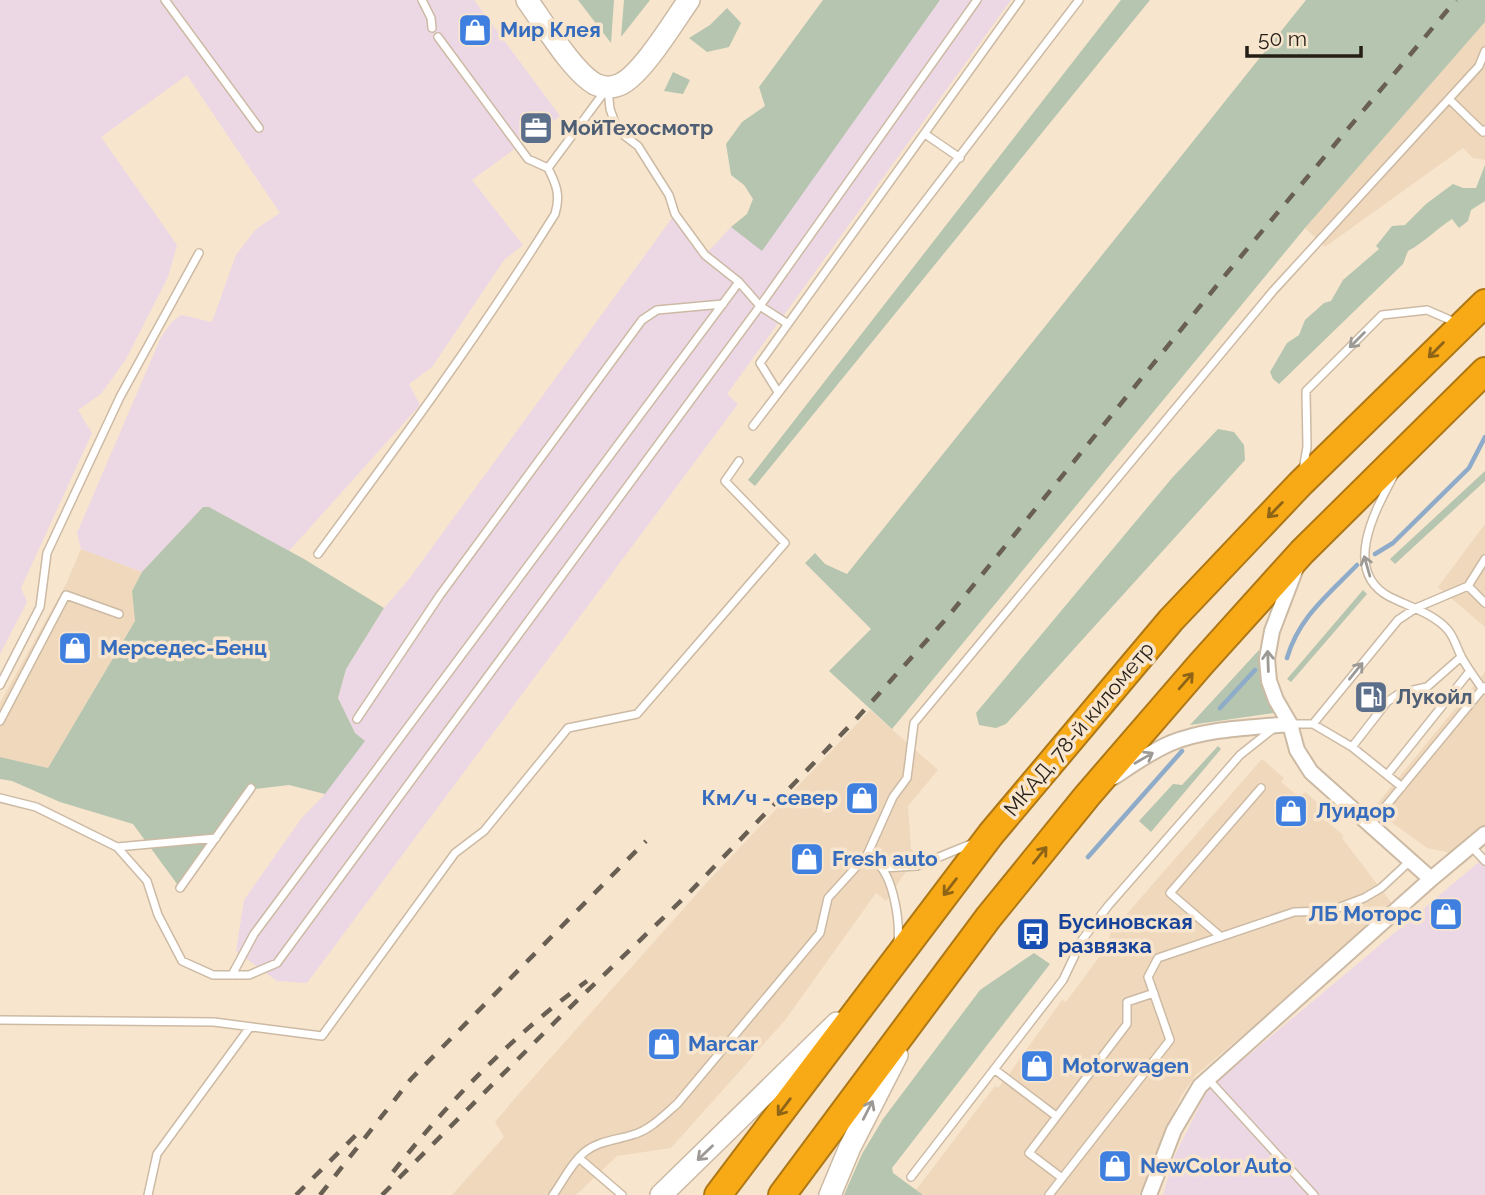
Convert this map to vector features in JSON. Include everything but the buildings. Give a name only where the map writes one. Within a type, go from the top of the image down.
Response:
[{"type":"highway","name":"МКАД, 78-й километр","points":[[718,1195],[991,834],[1171,620],[1300,484],[1485,303]]},
{"type":"highway","points":[[782,1195],[988,918],[1087,796],[1302,552],[1485,371]]},
{"type":"main road","points":[[527,0],[580,72],[597,85],[608,88],[622,84],[640,69],[689,0]]},
{"type":"main road","points":[[1447,408],[1485,381]]},
{"type":"main road","points":[[661,1195],[876,984]]},
{"type":"main road","points":[[830,1195],[850,1147],[922,1005]]},
{"type":"street","points":[[1302,552],[1268,647],[1269,681],[1283,725],[1311,772],[1431,879]]},
{"type":"street","points":[[1087,796],[1141,758],[1172,743],[1212,732],[1283,725]]},
{"type":"street","points":[[1149,1195],[1174,1130],[1200,1086],[1485,834]]},
{"type":"lane","points":[[165,0],[259,128]]},
{"type":"lane","points":[[422,0],[431,18],[432,29]]},
{"type":"lane","points":[[0,798],[36,807],[117,847],[147,881],[158,915],[182,961],[213,975],[249,975],[277,963],[760,306],[977,0]]},
{"type":"lane","points":[[778,392],[760,363],[1020,0]]},
{"type":"lane","points":[[753,426],[1079,0]]},
{"type":"lane","points":[[318,554],[505,293],[555,214],[559,202],[558,188],[548,167],[528,159],[438,37]]},
{"type":"lane","points":[[553,1195],[588,1149],[634,1135],[652,1126],[677,1104],[820,933],[828,898],[867,855],[892,797],[907,778],[914,723],[1264,301],[1479,66],[1485,51]]},
{"type":"lane","points":[[548,167],[608,88]]},
{"type":"lane","points":[[608,88],[610,109],[615,123],[621,133],[638,146],[669,195],[675,214],[705,255],[739,282],[760,306],[788,324]]},
{"type":"lane","points":[[1449,99],[1483,132],[1485,130]]},
{"type":"lane","points":[[925,134],[960,158]]},
{"type":"lane","points":[[0,685],[40,607],[47,553],[120,397],[199,253]]},
{"type":"lane","points":[[232,975],[254,934],[739,282]]},
{"type":"lane","points":[[357,719],[440,595],[642,320],[657,310],[723,304]]},
{"type":"lane","points":[[1300,484],[1307,447],[1306,391],[1382,315],[1427,310],[1460,325]]},
{"type":"lane","points":[[1371,824],[1484,688],[1461,657],[1448,629],[1416,608],[1388,596],[1374,584],[1364,563],[1364,545],[1377,506],[1412,442]]},
{"type":"lane","points":[[0,1020],[214,1022],[322,1036],[455,853],[484,831],[568,728],[636,714],[785,543],[725,481],[739,461]]},
{"type":"lane","points":[[1312,724],[1398,620],[1416,608],[1468,586],[1485,559]]},
{"type":"lane","points":[[1468,586],[1485,603]]},
{"type":"lane","points":[[0,721],[66,595],[119,614]]},
{"type":"lane","points":[[1352,747],[1387,702],[1400,693],[1427,687],[1461,657]]},
{"type":"lane","points":[[1387,775],[1470,671]]},
{"type":"lane","points":[[911,1177],[1063,980],[1082,940],[1108,906],[1240,755],[1283,725],[1312,724],[1352,747],[1402,787]]},
{"type":"lane","points":[[180,888],[251,788]]},
{"type":"lane","points":[[1221,937],[1170,893],[1261,788]]},
{"type":"lane","points":[[882,868],[917,866],[948,855],[991,834]]},
{"type":"lane","points":[[117,847],[216,838]]},
{"type":"lane","points":[[1471,845],[1485,861]]},
{"type":"lane","points":[[867,855],[882,868],[896,903],[900,929],[896,957]]},
{"type":"lane","points":[[1049,1195],[1170,1040],[1148,978],[1158,958],[1294,912],[1330,911],[1364,898],[1381,888],[1410,860]]},
{"type":"lane","points":[[1062,1178],[1029,1153],[1127,1024],[1127,1002],[1154,993]]},
{"type":"lane","points":[[148,1195],[157,1154],[250,1027]]},
{"type":"lane","points":[[994,1069],[1056,1116]]},
{"type":"lane","points":[[1208,1079],[1314,1195]]},
{"type":"lane","points":[[579,1158],[622,1195]]},
{"type":"shaded area","points":[[0,0],[474,0],[560,116],[472,180],[523,245],[504,260],[432,367],[409,384],[420,405],[289,551],[209,507],[203,507],[142,572],[81,549],[77,533],[161,337],[181,315],[212,322],[236,255],[256,229],[280,213],[187,75],[101,137],[177,245],[168,277],[126,359],[101,394],[78,410],[92,433],[21,588],[27,602],[0,654]]},
{"type":"shaded area","points":[[940,0],[1011,0],[727,394],[738,404],[307,983],[277,981],[236,951],[244,900],[301,819],[325,794],[355,733],[338,698],[346,669],[384,608],[409,579],[675,214],[705,255],[731,227],[762,250]]},
{"type":"shaded area","points":[[1485,22],[1485,160],[1473,158],[1463,148],[1325,247],[1305,228]]},
{"type":"shaded area","points":[[1485,524],[1485,627],[1438,587]]},
{"type":"shaded area","name":"Мерседес-Бенц","points":[[81,549],[142,572],[132,591],[135,621],[48,768],[0,757],[0,703],[66,584]]},
{"type":"shaded area","points":[[1485,672],[1485,825],[1451,853],[1427,848],[1373,809]]},
{"type":"shaded area","points":[[870,710],[938,770],[908,806],[911,849],[918,854],[886,901],[876,893],[786,1019],[671,1148],[617,1156],[576,1195],[452,1195],[504,1137],[495,1122],[522,1090],[710,879]]},
{"type":"shaded area","points":[[1262,759],[1284,778],[1281,782],[1299,797],[1305,792],[1326,810],[1321,816],[1344,836],[1342,838],[1394,906],[1196,1075],[1181,1096],[1139,1195],[923,1195],[916,1190],[995,1086],[998,1088],[1009,1074],[1062,1000],[1066,1002],[1105,949],[1111,932]]},
{"type":"shaded area","points":[[1485,857],[1485,1195],[1163,1195],[1173,1159],[1208,1089]]},
{"type":"green space","points":[[578,0],[614,0],[611,43]]},
{"type":"green space","points":[[624,0],[650,0],[621,37]]},
{"type":"green space","points":[[823,0],[940,0],[762,251],[731,227],[747,214],[753,199],[744,185],[731,175],[726,144],[742,122],[765,106],[759,87]]},
{"type":"green space","points":[[1121,0],[1150,0],[755,486],[748,480]]},
{"type":"green space","points":[[1306,0],[1485,0],[1485,22],[1305,228],[892,729],[829,671],[871,629],[805,563],[815,553],[825,564],[847,574]]},
{"type":"green space","points":[[727,8],[741,23],[729,47],[707,52],[689,38],[710,25]]},
{"type":"green space","points":[[673,72],[690,80],[683,94],[664,91]]},
{"type":"green space","points":[[1485,165],[1485,201],[1471,210],[1468,221],[1459,228],[1452,219],[1408,251],[1403,264],[1279,384],[1273,379],[1270,372],[1287,343],[1299,335],[1305,320],[1324,303],[1331,301],[1343,280],[1379,249],[1376,246],[1392,226],[1405,225],[1426,204],[1453,184],[1463,188],[1476,188]]},
{"type":"green space","points":[[1218,429],[1234,432],[1244,445],[1245,460],[1006,724],[996,728],[979,725],[976,713],[1172,478]]},
{"type":"green space","points":[[1485,471],[1485,481],[1395,564],[1390,559]]},
{"type":"green space","points":[[203,507],[209,507],[304,559],[384,608],[346,669],[338,698],[355,733],[365,741],[325,794],[289,785],[255,789],[183,892],[133,824],[60,802],[12,781],[0,779],[0,757],[48,768],[135,621],[132,591],[142,572]]},
{"type":"green space","points":[[1363,590],[1367,594],[1291,682],[1287,679]]},
{"type":"green space","points":[[1259,650],[1262,687],[1274,713],[1190,725]]},
{"type":"green space","points":[[1218,746],[1221,749],[1151,832],[1139,821],[1173,784],[1182,785]]},
{"type":"green space","points":[[1034,953],[1050,964],[892,1168],[893,1173],[923,1195],[844,1195],[862,1154],[883,1119],[980,990]]},
{"type":"waterway","points":[[1375,554],[1393,543],[1469,468],[1485,437]]},
{"type":"waterway","points":[[1287,658],[1292,643],[1307,618],[1357,565]]},
{"type":"waterway","points":[[1220,708],[1255,670]]},
{"type":"waterway","points":[[1088,857],[1182,751]]},
{"type":"railway","points":[[382,1195],[687,895],[858,717],[946,619],[1227,273],[1456,0]]},
{"type":"railway","points":[[320,1195],[411,1079],[646,841]]},
{"type":"railway","points":[[393,1172],[437,1119],[508,1046],[587,981]]},
{"type":"railway","points":[[296,1195],[362,1129]]},
{"type":"place","name":"Мир Клея","points":[[475,30]]},
{"type":"place","name":"МойТехосмотр","points":[[536,128]]},
{"type":"place","name":"Мерседес-Бенц","points":[[75,648]]},
{"type":"place","name":"Лукойл","points":[[1371,697]]},
{"type":"place","name":"Км/ч - север","points":[[862,798]]},
{"type":"place","name":"Луидор","points":[[1291,811]]},
{"type":"place","name":"Fresh auto","points":[[807,859]]},
{"type":"place","name":"ЛБ Моторс","points":[[1446,914]]},
{"type":"place","name":"Бусиновская развязка","points":[[1033,934]]},
{"type":"place","name":"Marcar","points":[[664,1044]]},
{"type":"place","name":"Motorwagen","points":[[1037,1066]]},
{"type":"place","name":"NewColor Auto","points":[[1115,1166]]}]
